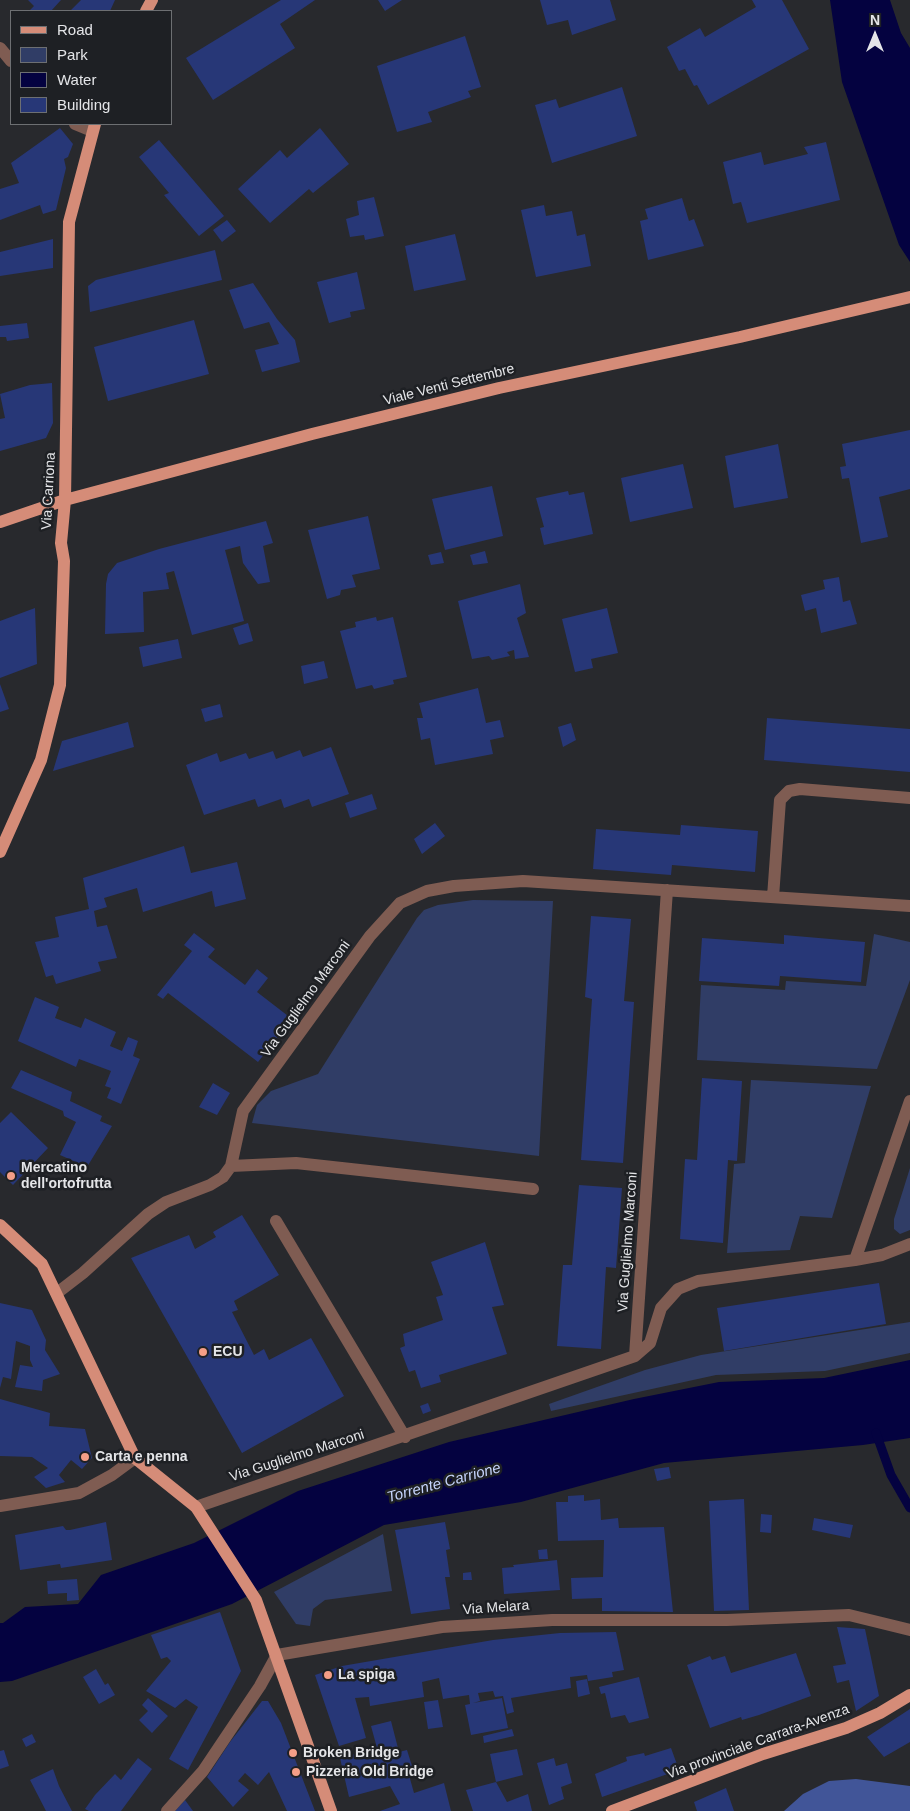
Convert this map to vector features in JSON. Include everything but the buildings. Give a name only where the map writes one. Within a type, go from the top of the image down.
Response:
[{"type":"main road","name":"Via Carriona","points":[[0,852],[41,760],[60,685],[64,561],[61,543],[65,500],[69,222],[94,127]]},
{"type":"main road","name":"Viale Venti Settembre","points":[[0,522],[65,500],[312,434],[500,388],[740,337],[904,299]]},
{"type":"main road","points":[[0,1225],[42,1264],[135,1458],[196,1507],[256,1600],[331,1811]]},
{"type":"main road","name":"Via provinciale Carrara-Avenza","points":[[612,1811],[763,1754],[846,1728],[880,1713],[910,1695]]},
{"type":"street","points":[[0,48],[10,60]]},
{"type":"street","points":[[81,125],[94,127]]},
{"type":"street","points":[[773,897],[780,800],[789,791],[800,788],[910,798]]},
{"type":"street","name":"Via Guglielmo Marconi","points":[[231,1166],[243,1111],[370,936],[400,903],[427,892],[454,886],[523,881],[910,906]]},
{"type":"street","name":"Via Guglielmo Marconi","points":[[635,1356],[667,890]]},
{"type":"street","points":[[855,1260],[910,1101]]},
{"type":"street","points":[[57,1293],[148,1214],[166,1202],[210,1185],[223,1177],[231,1166],[296,1163],[532,1190]]},
{"type":"street","points":[[276,1220],[405,1437]]},
{"type":"street","name":"Via Guglielmo Marconi","points":[[196,1507],[252,1486],[405,1437],[635,1356],[650,1343],[661,1308],[678,1290],[698,1281],[882,1256],[910,1244]]},
{"type":"street","points":[[0,1506],[79,1493],[112,1475],[135,1458]]},
{"type":"street","name":"Via Melara","points":[[277,1655],[442,1627],[552,1620],[728,1620],[849,1615],[910,1630]]},
{"type":"street","points":[[167,1811],[203,1771],[260,1686],[277,1655]]},
{"type":"green space","points":[[473,900],[553,901],[539,1156],[252,1123],[257,1105],[271,1091],[318,1074],[417,918],[424,910],[438,905]]},
{"type":"green space","points":[[874,934],[910,942],[910,980],[877,1069],[697,1060],[701,985],[785,990],[786,981],[866,986]]},
{"type":"green space","points":[[751,1080],[871,1086],[832,1218],[800,1216],[790,1250],[727,1253],[734,1164],[745,1163]]},
{"type":"green space","points":[[910,1168],[910,1230],[900,1234],[894,1229],[894,1219]]},
{"type":"green space","points":[[910,1322],[910,1353],[825,1371],[716,1375],[551,1411],[549,1404],[645,1370],[701,1355]]},
{"type":"green space","points":[[383,1534],[392,1591],[325,1600],[313,1609],[310,1626],[296,1624],[274,1592]]},
{"type":"shaded area","points":[[856,1779],[910,1786],[910,1811],[784,1811],[803,1794],[829,1781]]},
{"type":"water","points":[[830,0],[890,0],[901,33],[910,48],[910,262],[899,245],[842,82]]},
{"type":"water","name":"Torrente Carrione","points":[[910,1360],[910,1438],[863,1445],[664,1463],[521,1502],[384,1525],[232,1604],[12,1681],[0,1682],[0,1623],[3,1623],[25,1607],[78,1604],[101,1575],[194,1543],[298,1491],[449,1442],[634,1399],[719,1382],[824,1378]]},
{"type":"waterway","points":[[876,1433],[891,1475],[910,1508]]},
{"type":"place","name":"Mercatino dell'ortofrutta","points":[[11,1176]]},
{"type":"place","name":"ECU","points":[[203,1352]]},
{"type":"place","name":"Carta e penna","points":[[85,1457]]},
{"type":"place","name":"La spiga","points":[[328,1675]]},
{"type":"place","name":"Broken Bridge","points":[[293,1753]]},
{"type":"place","name":"Pizzeria Old Bridge","points":[[296,1772]]}]
